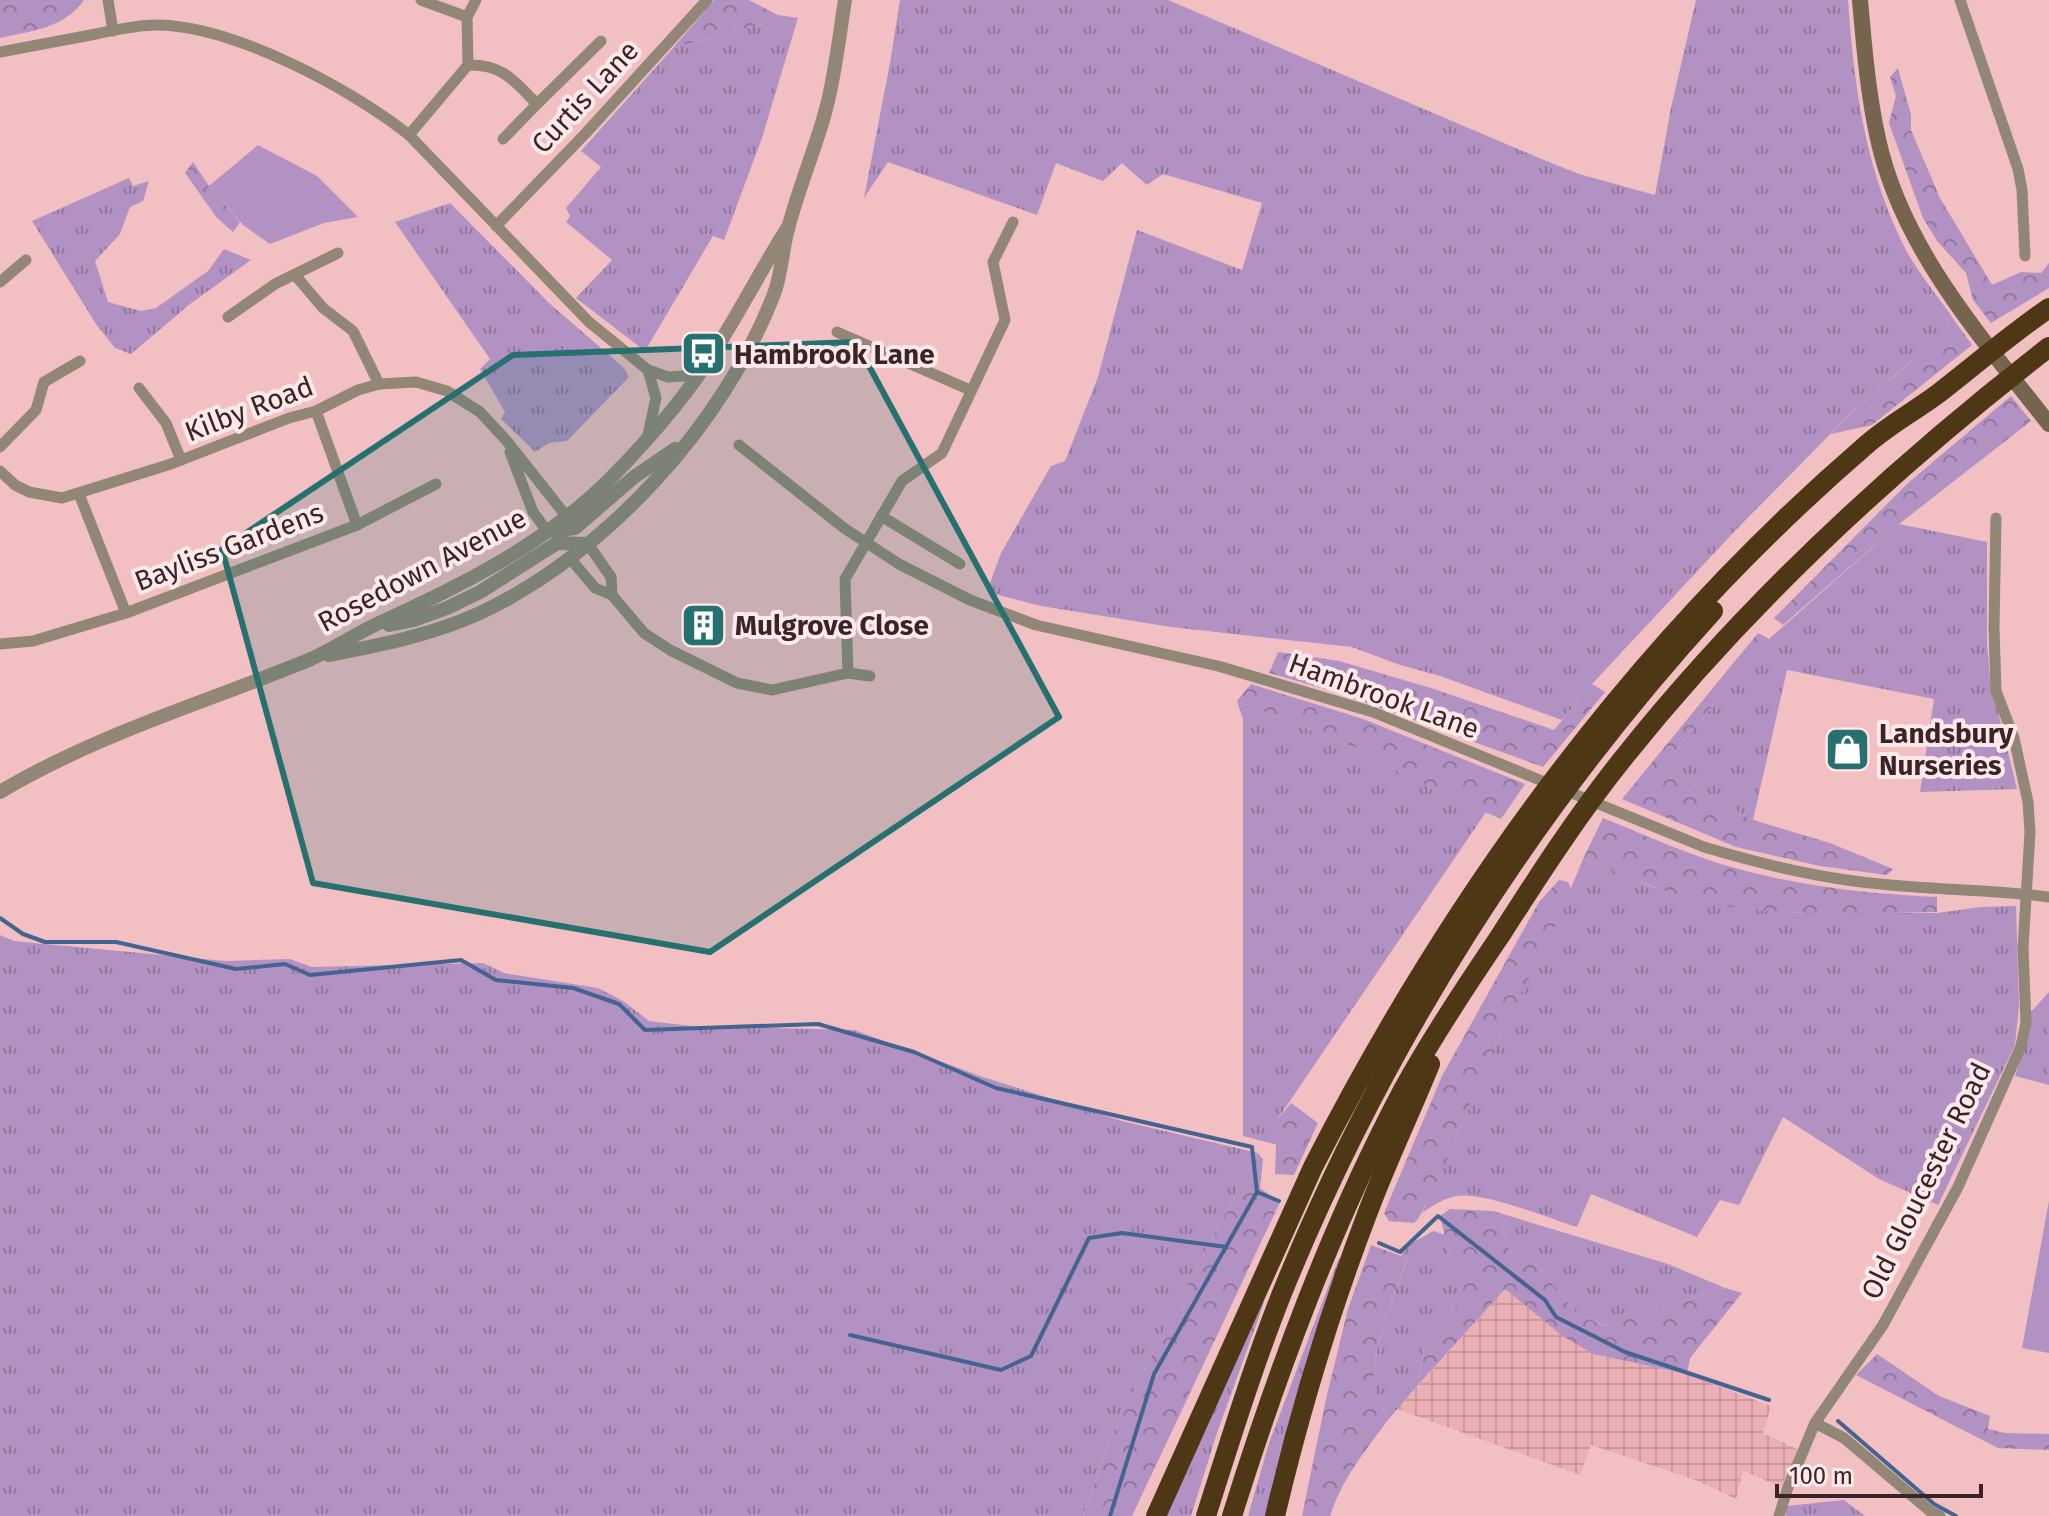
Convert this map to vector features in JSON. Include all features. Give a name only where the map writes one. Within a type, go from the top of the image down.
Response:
[{"type":"highway","points":[[1156,1516],[1313,1167],[1393,1017],[1469,896],[1542,793],[1657,652],[1735,568],[1869,442],[1909,417],[2049,308]]},
{"type":"highway","points":[[1232,1516],[1267,1405],[1328,1247],[1393,1110],[1454,1005],[1554,852],[1625,756],[1799,562],[1964,413],[2049,347]]},
{"type":"highway","points":[[1250,1307],[1349,1118],[1397,1049],[1492,895],[1584,765],[1669,660],[1744,578],[1909,417]]},
{"type":"highway","points":[[1275,1516],[1312,1375],[1352,1253],[1454,1005]]},
{"type":"highway","points":[[1206,1516],[1282,1295],[1341,1158],[1397,1049]]},
{"type":"main road","points":[[1860,0],[1878,141],[1896,197],[1934,271],[2045,419]]},
{"type":"street","points":[[108,0],[113,31]]},
{"type":"street","points":[[421,0],[467,17]]},
{"type":"street","points":[[409,135],[468,65],[467,17],[476,0]]},
{"type":"street","name":"Curtis Lane","points":[[496,226],[707,0]]},
{"type":"street","name":"Rosedown Avenue","points":[[314,658],[393,642],[447,626],[517,593],[588,544],[642,493],[685,443],[712,409],[759,327],[778,283],[788,227],[826,110],[845,0]]},
{"type":"street","points":[[1960,0],[2018,169],[2025,256]]},
{"type":"street","points":[[0,52],[152,25],[172,25],[257,49],[329,82],[387,117],[409,135],[589,322],[648,370],[668,377],[683,376],[703,368]]},
{"type":"street","points":[[503,139],[601,41]]},
{"type":"street","points":[[468,65],[487,64],[507,73],[537,104]]},
{"type":"street","points":[[848,673],[845,579],[902,481],[942,453],[1005,320],[993,262],[1013,222]]},
{"type":"street","name":"Rosedown Avenue","points":[[571,523],[669,415],[703,368],[788,227]]},
{"type":"street","points":[[228,317],[275,284],[338,253]]},
{"type":"street","points":[[0,282],[26,260]]},
{"type":"street","points":[[295,275],[323,308],[353,331],[379,384]]},
{"type":"street","points":[[837,332],[970,390]]},
{"type":"street","points":[[0,447],[36,410],[44,382],[80,361]]},
{"type":"street","points":[[647,440],[656,398],[648,370]]},
{"type":"street","name":"Kilby Road","points":[[0,471],[15,485],[29,492],[62,498],[181,460],[289,418],[316,411],[358,390],[379,384],[416,382],[447,391],[480,412],[571,523]]},
{"type":"street","points":[[139,388],[166,423],[181,460]]},
{"type":"street","name":"Bayliss Gardens","points":[[79,494],[126,613],[357,525],[316,411]]},
{"type":"street","name":"Kilby Road","points":[[506,440],[533,512],[552,537]]},
{"type":"street","points":[[552,537],[685,443]]},
{"type":"street","name":"Hambrook Lane","points":[[739,445],[844,528],[899,564],[970,600],[1036,625],[1218,666],[1373,712],[1704,847],[1809,875],[1891,886],[2049,897]]},
{"type":"street","points":[[357,525],[436,484]]},
{"type":"street","points":[[881,516],[960,564]]},
{"type":"street","name":"Old Gloucester Road","points":[[1779,1516],[1815,1423],[1883,1325],[1958,1187],[2021,1046],[2026,1023],[2023,948],[2030,832],[2028,802],[2014,738],[1996,691],[1996,518]]},
{"type":"street","points":[[571,523],[611,577],[612,595]]},
{"type":"street","points":[[552,537],[588,544]]},
{"type":"street","points":[[552,537],[595,588],[612,595],[644,633],[670,650],[737,683],[772,690],[848,673],[870,676]]},
{"type":"street","name":"Rosedown Avenue","points":[[0,792],[111,738],[314,658],[552,537]]},
{"type":"street","points":[[0,644],[33,641],[126,613]]},
{"type":"street","points":[[1815,1423],[1844,1438],[1930,1511],[1940,1516]]},
{"type":"highlighted area","points":[[856,342],[1059,717],[710,952],[313,883],[222,549],[513,355]]},
{"type":"shaded area","points":[[1505,1289],[1564,1337],[1593,1354],[1686,1374],[1771,1406],[1763,1433],[1799,1450],[1781,1487],[1743,1471],[1736,1499],[1698,1481],[1591,1445],[1580,1475],[1397,1409]]},
{"type":"green space","points":[[0,0],[84,0],[67,17],[57,22],[0,38]]},
{"type":"green space","points":[[714,0],[749,0],[778,15],[774,21],[673,48]]},
{"type":"green space","points":[[900,0],[1168,0],[1539,158],[1579,174],[1655,195],[1696,0],[1848,0],[1858,92],[1878,181],[1906,250],[1952,317],[1935,340],[1850,414],[1732,534],[1562,720],[1352,647],[1171,627],[1041,606],[987,592],[1001,553],[1051,466],[1065,461],[1098,377],[1137,230],[1242,270],[1262,203],[1163,174],[1147,185],[1122,163],[1103,181],[1056,163],[1037,215],[888,162],[864,198]]},
{"type":"green space","points":[[778,15],[798,18],[762,138],[724,240],[713,236],[645,351],[576,298],[612,260],[566,222],[570,216],[566,208],[601,167],[581,151],[673,48],[774,21]]},
{"type":"green space","points":[[1898,68],[1911,115],[1911,130],[1940,198],[1992,285],[2021,272],[2041,273],[2049,263],[2049,288],[1991,323],[1973,300],[1966,273],[1937,241],[1923,218],[1889,123],[1896,96],[1890,77]]},
{"type":"green space","points":[[258,145],[317,176],[358,217],[324,223],[270,244],[243,225],[209,186]]},
{"type":"green space","points":[[193,162],[240,222],[233,232],[217,218],[185,173]]},
{"type":"green space","points":[[129,178],[133,186],[149,181],[143,201],[130,207],[120,234],[95,261],[108,302],[141,311],[156,308],[208,271],[224,249],[251,260],[190,304],[131,354],[115,348],[96,324],[32,221]]},
{"type":"green space","points":[[450,203],[549,303],[624,368],[629,377],[567,441],[549,443],[535,452],[501,419],[505,412],[480,369],[490,359],[395,222]]},
{"type":"green space","points":[[1952,317],[1972,345],[1872,425],[1831,434],[1925,348]]},
{"type":"green space","points":[[2011,396],[2031,421],[1899,524],[1783,625],[1774,618],[1908,483]]},
{"type":"green space","points":[[1899,524],[1987,542],[1990,679],[2017,789],[1920,792],[1934,699],[1787,670],[1753,820],[1710,797],[1665,763],[1769,639]]},
{"type":"green space","points":[[1758,633],[1769,639],[1665,763],[1710,797],[1753,820],[1830,843],[1893,869],[1887,875],[1820,866],[1736,847],[1622,799]]},
{"type":"green space","points":[[1278,652],[1339,661],[1431,688],[1554,730],[1592,684],[1605,692],[1543,767],[1339,693],[1269,673]]},
{"type":"green space","points":[[1251,684],[1363,719],[1525,784],[1501,819],[1419,783],[1359,749],[1237,701]]},
{"type":"green space","points":[[1237,701],[1359,749],[1419,783],[1486,812],[1277,1120],[1278,1145],[1243,1136],[1243,719]]},
{"type":"green space","points":[[1603,818],[1696,856],[1754,873],[1845,890],[1937,897],[1937,912],[1791,912],[1733,907],[1689,898],[1583,859]]},
{"type":"green space","points":[[1583,859],[1653,887],[1704,902],[1800,913],[1937,913],[2016,906],[2019,1006],[2015,1045],[1938,1205],[1879,1179],[1783,1117],[1739,1205],[1720,1200],[1697,1237],[1591,1194],[1577,1227],[1482,1197],[1456,1196],[1422,1213],[1496,1043]]},
{"type":"green space","points":[[1559,880],[1568,882],[1571,889],[1563,911],[1497,1041],[1436,1186],[1414,1223],[1389,1221],[1384,1213],[1442,1076],[1539,902]]},
{"type":"green space","points":[[0,935],[14,941],[225,961],[290,959],[312,967],[483,963],[504,973],[598,988],[623,1001],[649,1021],[691,1026],[854,1030],[983,1077],[1122,1121],[1258,1153],[1110,1439],[1083,1516],[0,1516]]},
{"type":"green space","points":[[2049,992],[2049,1085],[2015,1076],[2030,1030],[2029,1014]]},
{"type":"green space","points":[[1291,1103],[1318,1123],[1294,1175],[1275,1174],[1277,1120]]},
{"type":"green space","points":[[1258,1153],[1263,1159],[1260,1188],[1280,1202],[1132,1516],[1083,1516],[1110,1439]]},
{"type":"green space","points":[[2049,1201],[2049,1353],[2022,1348]]},
{"type":"green space","points":[[1450,1209],[1493,1211],[1500,1221],[1509,1250],[1539,1267],[1577,1314],[1606,1326],[1725,1288],[1742,1293],[1690,1358],[1687,1374],[1593,1354],[1564,1337],[1505,1289],[1418,1385],[1424,1348],[1462,1297],[1462,1276],[1449,1253],[1440,1216]]},
{"type":"green space","points":[[1493,1211],[1668,1264],[1725,1288],[1607,1326],[1577,1314],[1539,1267],[1509,1250],[1500,1221]]},
{"type":"green space","points":[[1434,1231],[1445,1235],[1449,1253],[1462,1276],[1462,1297],[1424,1348],[1418,1385],[1388,1420],[1374,1386],[1380,1339],[1407,1259],[1401,1256],[1406,1246]]},
{"type":"green space","points":[[1371,1245],[1407,1258],[1385,1321],[1374,1371],[1376,1394],[1388,1420],[1348,1478],[1330,1516],[1302,1516],[1348,1309]]},
{"type":"green space","points":[[1339,1258],[1343,1259],[1268,1516],[1248,1516],[1269,1443]]},
{"type":"green space","points":[[1262,1301],[1264,1303],[1191,1516],[1164,1516]]},
{"type":"green space","points":[[1877,1354],[1939,1396],[1990,1416],[1988,1429],[2005,1433],[2049,1434],[2049,1450],[1998,1448],[1856,1375]]},
{"type":"green space","points":[[1844,1500],[1865,1516],[1786,1516],[1786,1506]]},
{"type":"waterway","points":[[0,918],[23,934],[45,942],[116,942],[236,969],[285,964],[310,975],[461,960],[496,980],[573,988],[619,1004],[645,1030],[818,1024],[914,1052],[996,1088],[1252,1147],[1257,1192],[1279,1201]]},
{"type":"waterway","points":[[1110,1516],[1154,1374],[1257,1192]]},
{"type":"waterway","points":[[1379,1243],[1400,1252],[1438,1216],[1545,1300],[1556,1317],[1625,1352],[1769,1400]]},
{"type":"waterway","points":[[850,1335],[1001,1370],[1031,1356],[1089,1238],[1122,1233],[1226,1247]]},
{"type":"waterway","points":[[1838,1421],[1934,1504],[1956,1516]]},
{"type":"place","name":"Hambrook Lane","points":[[703,354]]},
{"type":"place","name":"Mulgrove Close","points":[[704,625]]},
{"type":"place","name":"Landsbury Nurseries","points":[[1848,749]]}]
